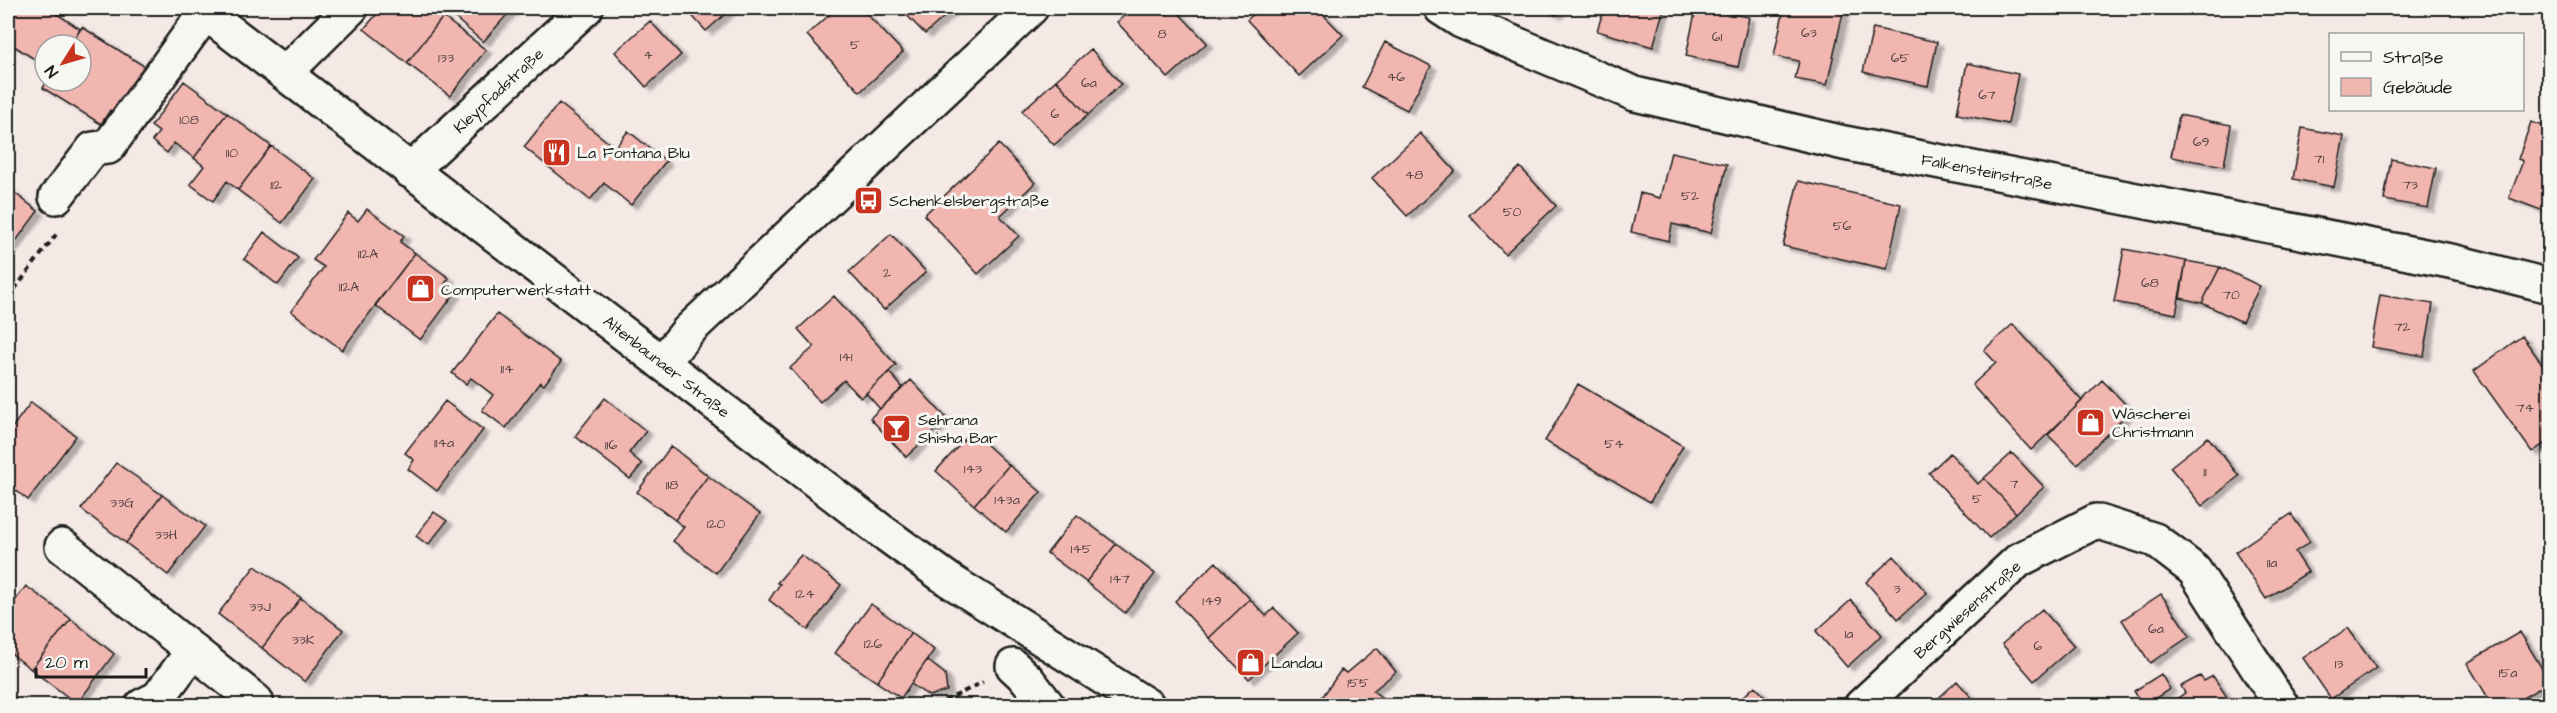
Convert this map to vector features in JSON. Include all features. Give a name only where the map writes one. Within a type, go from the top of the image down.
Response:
[{"type":"street","points":[[285,73],[351,8]]},
{"type":"street","name":"Kleypfadstraße","points":[[410,171],[586,8]]},
{"type":"street","points":[[662,363],[688,331],[1030,8]]},
{"type":"street","name":"Falkensteinstraße","points":[[1441,8],[1461,21],[1635,94],[1844,142],[2455,262],[2550,286]]},
{"type":"street","points":[[56,197],[93,149],[108,147],[202,10]]},
{"type":"street","name":"Altenbaunaer Straße","points":[[202,10],[410,171],[949,580],[1148,705]]},
{"type":"street","name":"Bergwiesenstraße","points":[[1861,705],[2019,560],[2096,521],[2155,540],[2194,570],[2282,705]]},
{"type":"street","points":[[62,546],[256,701]]},
{"type":"street","points":[[1046,642],[1020,673],[1048,705]]},
{"type":"street","points":[[142,705],[158,698],[192,652]]},
{"type":"path","points":[[935,705],[1020,673]]},
{"type":"building","points":[[18,8],[48,8],[80,29],[78,33],[33,33],[33,58],[8,42],[8,24]]},
{"type":"building","points":[[382,8],[432,8],[443,17],[407,63],[364,29]]},
{"type":"building","points":[[464,8],[513,8],[483,42],[455,18]]},
{"type":"building","points":[[685,8],[732,8],[706,31]]},
{"type":"building","points":[[837,8],[861,8],[903,52],[860,92],[807,35]]},
{"type":"building","points":[[900,8],[954,8],[925,34]]},
{"type":"building","points":[[1133,8],[1160,8],[1166,15],[1174,8],[1207,43],[1168,78],[1117,22]]},
{"type":"building","points":[[1260,8],[1317,8],[1343,35],[1299,76],[1247,20]]},
{"type":"building","points":[[1542,8],[1560,8],[1556,15]]},
{"type":"building","points":[[1604,8],[1664,8],[1653,47],[1597,31]]},
{"type":"building","points":[[1696,8],[1749,17],[1738,67],[1686,56]]},
{"type":"building","points":[[1784,8],[1844,8],[1827,85],[1795,79],[1799,61],[1774,56]]},
{"type":"building","points":[[443,17],[486,50],[450,96],[407,63]]},
{"type":"building","points":[[650,21],[681,55],[646,87],[615,52]]},
{"type":"building","points":[[82,27],[92,33],[78,33]]},
{"type":"building","points":[[1873,28],[1937,42],[1928,86],[1863,72]]},
{"type":"building","points":[[93,34],[144,66],[114,113],[110,110],[101,124],[51,93],[93,93]]},
{"type":"building","points":[[1385,42],[1431,66],[1407,110],[1362,87]]},
{"type":"building","points":[[1091,49],[1121,84],[1088,115],[1056,80]]},
{"type":"building","points":[[1967,63],[2018,74],[2008,124],[1957,114]]},
{"type":"building","points":[[1056,80],[1088,115],[1054,145],[1022,111]]},
{"type":"building","points":[[184,81],[227,113],[194,158],[174,143],[167,153],[152,141],[159,132],[151,126]]},
{"type":"building","points":[[559,103],[615,148],[628,131],[666,161],[631,205],[604,183],[590,200],[524,147]]},
{"type":"building","points":[[227,113],[271,146],[238,190],[227,181],[213,201],[190,184],[204,166],[194,158]]},
{"type":"building","points":[[2179,115],[2231,125],[2224,166],[2171,157]]},
{"type":"building","points":[[2531,122],[2550,128],[2549,213],[2509,198],[2523,161],[2518,159]]},
{"type":"building","points":[[2302,128],[2344,136],[2334,187],[2293,179]]},
{"type":"building","points":[[1420,133],[1455,171],[1407,216],[1372,178]]},
{"type":"building","points":[[999,144],[1035,183],[1000,216],[1019,236],[978,274],[924,215]]},
{"type":"building","points":[[271,146],[315,179],[282,223],[238,190]]},
{"type":"building","points":[[1671,152],[1727,164],[1711,233],[1672,224],[1669,241],[1631,232],[1640,193],[1660,198]]},
{"type":"building","points":[[2391,159],[2436,168],[2428,208],[2384,200]]},
{"type":"building","points":[[1520,167],[1556,206],[1505,254],[1469,215]]},
{"type":"building","points":[[1798,181],[1901,204],[1887,269],[1783,246]]},
{"type":"building","points":[[8,188],[38,211],[8,252]]},
{"type":"building","points":[[367,209],[404,236],[400,242],[415,253],[342,350],[291,311],[324,267],[313,260],[348,213],[358,221]]},
{"type":"building","points":[[264,232],[298,258],[278,285],[244,259]]},
{"type":"building","points":[[891,234],[926,272],[884,310],[849,272]]},
{"type":"building","points":[[2124,249],[2186,261],[2176,314],[2114,302]]},
{"type":"building","points":[[415,253],[449,278],[444,285],[455,293],[420,340],[375,305]]},
{"type":"building","points":[[2186,261],[2220,267],[2202,303],[2180,298]]},
{"type":"building","points":[[2220,267],[2260,286],[2242,322],[2202,303]]},
{"type":"building","points":[[2380,295],[2433,304],[2424,356],[2371,347]]},
{"type":"building","points":[[834,296],[896,365],[861,398],[844,380],[820,402],[790,368],[814,347],[798,329]]},
{"type":"building","points":[[497,314],[561,362],[544,385],[540,382],[506,428],[482,410],[493,395],[471,378],[466,384],[452,373]]},
{"type":"building","points":[[2013,324],[2082,401],[2031,450],[1972,385],[1996,363],[1984,350]]},
{"type":"building","points":[[2522,336],[2550,375],[2550,440],[2532,452],[2474,371]]},
{"type":"building","points":[[889,372],[903,388],[880,409],[866,393]]},
{"type":"building","points":[[911,380],[947,419],[906,457],[870,418]]},
{"type":"building","points":[[2102,380],[2131,410],[2077,464],[2048,435]]},
{"type":"building","points":[[1578,384],[1683,446],[1650,502],[1545,441]]},
{"type":"building","points":[[605,398],[646,431],[629,453],[642,464],[630,479],[575,436]]},
{"type":"building","points":[[445,401],[483,430],[437,491],[408,469],[414,460],[405,453]]},
{"type":"building","points":[[31,402],[76,436],[28,500],[8,484],[8,433]]},
{"type":"building","points":[[972,431],[1009,465],[974,505],[936,471]]},
{"type":"building","points":[[2208,437],[2239,476],[2202,506],[2170,467]]},
{"type":"building","points":[[671,446],[708,476],[675,520],[637,492]]},
{"type":"building","points":[[1950,453],[1978,484],[1984,478],[2016,513],[1989,538],[1929,473]]},
{"type":"building","points":[[2012,453],[2044,487],[2016,513],[1984,478]]},
{"type":"building","points":[[116,463],[162,495],[126,543],[81,509]]},
{"type":"building","points":[[1009,465],[1041,492],[1006,532],[974,505]]},
{"type":"building","points":[[708,476],[760,514],[716,573],[673,541],[684,527],[675,520]]},
{"type":"building","points":[[162,495],[205,526],[168,575],[126,543]]},
{"type":"building","points":[[434,512],[447,521],[428,545],[416,536]]},
{"type":"building","points":[[2291,514],[2310,542],[2295,552],[2308,572],[2266,599],[2235,552]]},
{"type":"building","points":[[1077,515],[1116,544],[1086,582],[1047,553]]},
{"type":"building","points":[[1116,544],[1155,574],[1125,613],[1086,582]]},
{"type":"building","points":[[801,555],[841,585],[808,630],[769,600],[780,584],[777,583]]},
{"type":"building","points":[[1894,556],[1927,593],[1898,619],[1866,582]]},
{"type":"building","points":[[1216,562],[1250,599],[1209,638],[1175,601]]},
{"type":"building","points":[[255,566],[301,598],[262,648],[218,614]]},
{"type":"building","points":[[26,586],[71,619],[31,669],[8,651],[8,610]]},
{"type":"building","points":[[2161,594],[2190,636],[2150,663],[2122,620]]},
{"type":"building","points":[[301,598],[343,630],[305,682],[262,648]]},
{"type":"building","points":[[1250,599],[1266,616],[1274,608],[1298,633],[1249,679],[1209,638]]},
{"type":"building","points":[[1851,600],[1882,635],[1847,667],[1816,631]]},
{"type":"building","points":[[871,604],[911,633],[877,682],[835,653]]},
{"type":"building","points":[[2042,609],[2074,646],[2034,681],[2002,644]]},
{"type":"building","points":[[71,619],[114,654],[77,704],[31,669]]},
{"type":"building","points":[[2348,628],[2376,668],[2331,699],[2303,658]]},
{"type":"building","points":[[2520,632],[2550,682],[2509,706],[2493,706],[2467,663]]},
{"type":"building","points":[[911,633],[934,650],[901,698],[877,682]]},
{"type":"building","points":[[1377,648],[1396,672],[1373,691],[1393,706],[1316,706],[1341,670],[1347,673]]},
{"type":"building","points":[[927,660],[945,674],[947,691],[929,696],[911,684]]},
{"type":"building","points":[[2161,674],[2170,689],[2143,706],[2134,691]]},
{"type":"building","points":[[2200,676],[2204,681],[2213,676],[2233,706],[2177,706],[2173,701],[2185,693],[2181,686]]},
{"type":"building","points":[[1957,681],[1979,706],[1930,706]]},
{"type":"building","points":[[1755,686],[1773,706],[1733,706]]},
{"type":"tram line","points":[[1005,706],[1033,700],[1087,706]]},
{"type":"place","name":"La Fontana Blu","points":[[556,152]]},
{"type":"place","name":"Schenkelsbergstraße","points":[[868,200]]},
{"type":"place","name":"Computerwerkstatt","points":[[420,289]]},
{"type":"place","name":"Wäscherei Christmann","points":[[2091,422]]},
{"type":"place","name":"Sehrana Shisha Bar","points":[[897,428]]},
{"type":"place","name":"Landau","points":[[1250,662]]}]
